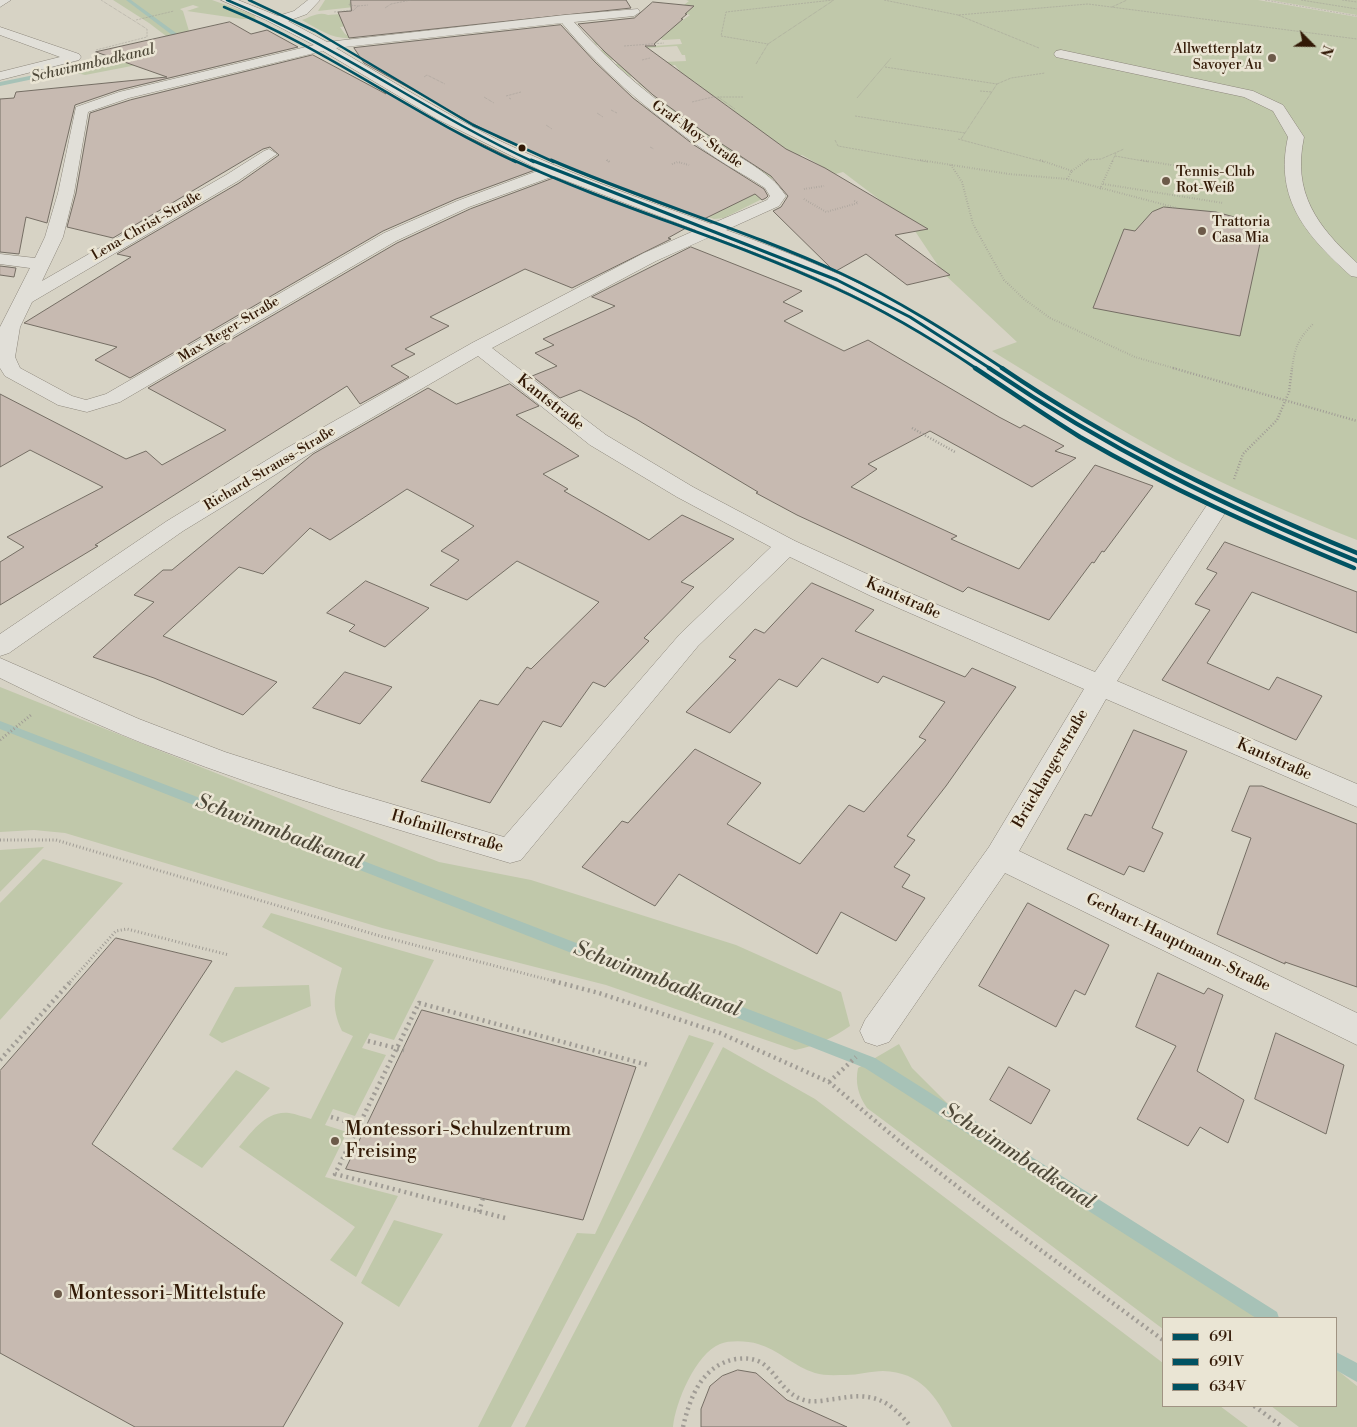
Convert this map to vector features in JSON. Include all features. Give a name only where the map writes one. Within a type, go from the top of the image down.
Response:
[{"type":"street","points":[[0,3],[5,0]]},
{"type":"street","points":[[227,0],[278,20],[327,46],[427,108],[494,144],[553,171],[816,271],[885,304],[956,346],[1079,427],[1166,478],[1225,495],[1357,561]]},
{"type":"street","points":[[278,20],[299,14],[306,10],[314,0]]},
{"type":"street","points":[[327,46],[414,33],[634,12]]},
{"type":"street","name":"Graf-Moy-Straße","points":[[565,18],[589,48],[624,82],[697,138],[768,183],[778,193],[773,203],[713,232]]},
{"type":"street","points":[[0,31],[74,56]]},
{"type":"street","name":"Max-Reger-Straße","points":[[327,46],[124,96],[81,110],[62,213],[42,264],[10,327],[5,357],[12,372],[65,401],[78,405],[97,404],[137,385],[320,276],[390,237],[463,204],[553,171]]},
{"type":"street","points":[[1061,54],[1232,89],[1263,100],[1278,108],[1296,137],[1291,152],[1291,169],[1306,218],[1335,253],[1357,272]]},
{"type":"street","points":[[17,56],[42,65]]},
{"type":"street","points":[[0,76],[74,56]]},
{"type":"street","name":"Lena-Christ-Straße","points":[[25,298],[232,178],[269,154]]},
{"type":"street","name":"Richard-Strauss-Straße","points":[[0,647],[175,526],[293,454],[478,347],[650,256],[684,240],[713,232]]},
{"type":"street","points":[[0,259],[42,264]]},
{"type":"street","name":"Kantstraße","points":[[478,347],[598,440],[684,492],[787,546],[880,590],[1357,796]]},
{"type":"street","name":"Brücklangerstraße","points":[[878,1031],[1000,856],[1101,684],[1225,495]]},
{"type":"street","name":"Hofmillerstraße","points":[[0,667],[57,695],[174,744],[300,787],[510,851],[689,640],[787,546]]},
{"type":"street","name":"Gerhart-Hauptmann-Straße","points":[[1000,856],[1357,1030]]},
{"type":"path","points":[[74,56],[147,37],[147,29],[136,20],[101,0]]},
{"type":"path","points":[[351,0],[350,5],[368,6]]},
{"type":"path","points":[[390,0],[391,4]]},
{"type":"path","points":[[386,8],[391,4],[411,0]]},
{"type":"path","points":[[756,64],[768,44],[834,0]]},
{"type":"path","points":[[768,44],[721,36],[726,12],[834,0]]},
{"type":"path","points":[[884,0],[958,15],[1015,39],[1061,54]]},
{"type":"path","points":[[1111,8],[1127,0]]},
{"type":"path","points":[[1266,0],[1357,16]]},
{"type":"path","points":[[1301,0],[1357,9]]},
{"type":"path","points":[[1342,0],[1357,2]]},
{"type":"path","points":[[958,15],[1088,4],[1357,39]]},
{"type":"path","points":[[332,12],[353,10],[358,6]]},
{"type":"path","points":[[136,20],[174,10]]},
{"type":"path","points":[[623,46],[664,43]]},
{"type":"path","points":[[642,60],[650,58]]},
{"type":"path","points":[[858,98],[891,58]]},
{"type":"path","points":[[885,66],[997,84],[960,139],[1021,154],[1072,171]]},
{"type":"path","points":[[427,75],[445,84]]},
{"type":"path","points":[[980,91],[992,92]]},
{"type":"path","points":[[509,97],[521,92]]},
{"type":"path","points":[[693,107],[689,103],[715,97],[744,96]]},
{"type":"path","points":[[484,97],[494,103]]},
{"type":"path","points":[[715,97],[723,99],[735,109]]},
{"type":"path","points":[[611,110],[617,114]]},
{"type":"path","points":[[597,113],[603,116]]},
{"type":"path","points":[[855,116],[965,133]]},
{"type":"path","points":[[546,125],[552,129]]},
{"type":"path","points":[[835,140],[838,146],[951,165],[1017,176],[1067,179],[1100,190],[1164,202],[1177,208]]},
{"type":"path","points":[[650,147],[654,149]]},
{"type":"path","points":[[1067,179],[1072,171],[1088,159],[1102,160],[1124,149]]},
{"type":"path","points":[[1100,190],[1116,153]]},
{"type":"path","points":[[1115,156],[1232,175]]},
{"type":"path","points":[[606,160],[610,162]]},
{"type":"path","points":[[951,165],[962,182],[973,224],[1004,280],[1024,300],[1050,318],[1135,357],[1357,421]]},
{"type":"path","points":[[799,186],[805,190],[821,184],[824,186]]},
{"type":"path","points":[[1103,184],[1223,203]]},
{"type":"path","points":[[802,198],[826,212],[858,203],[853,200]]},
{"type":"path","points":[[1258,233],[1266,235]]},
{"type":"path","points":[[1225,495],[1243,454],[1277,420],[1289,392],[1295,349],[1300,337],[1314,323]]},
{"type":"path","points":[[912,428],[956,452]]},
{"type":"path","points":[[0,740],[34,713]]},
{"type":"path","points":[[0,840],[56,840],[380,936],[599,994],[720,1033],[829,1082],[905,1146],[1004,1223],[1162,1339]]},
{"type":"path","points":[[0,1060],[116,931],[127,929],[229,955]]},
{"type":"path","points":[[505,1218],[335,1174],[419,1003],[648,1065]]},
{"type":"path","points":[[368,1041],[404,1050]]},
{"type":"path","points":[[829,1082],[849,1066]]},
{"type":"path","points":[[331,1118],[366,1127]]},
{"type":"path","points":[[479,1212],[483,1198]]},
{"type":"path","points":[[683,1427],[686,1410],[697,1388],[715,1364],[732,1359],[750,1358],[764,1364],[780,1386],[802,1400],[813,1401],[856,1394],[871,1396],[884,1400],[911,1427]]},
{"type":"path","points":[[1255,1407],[1283,1427]]},
{"type":"green space","points":[[113,0],[212,0],[254,15],[256,19],[242,19],[187,11],[199,7],[193,5],[180,9],[183,11],[189,31],[206,42],[147,63],[85,75],[65,70],[144,53],[170,39]]},
{"type":"green space","points":[[325,0],[359,0],[354,7],[318,11]]},
{"type":"green space","points":[[686,0],[1258,0],[1357,17],[1357,540],[1311,522],[1176,460],[1106,421],[992,351],[1017,342],[943,273],[909,222],[843,172],[824,177],[823,167],[802,155],[776,163],[777,174],[771,179],[749,165],[782,156],[753,155],[740,159],[736,156],[783,147],[763,135],[750,149],[733,154],[712,141],[740,135],[707,137],[687,122],[713,116],[710,113],[732,109],[718,99],[687,104],[695,111],[678,115],[663,103],[688,99],[707,92],[694,81],[668,85],[667,99],[659,100],[638,83],[687,77],[675,65],[650,67],[630,77],[615,64],[686,61],[685,55],[682,55],[677,46],[632,49],[641,58],[611,60],[599,50],[682,44],[680,39],[662,40],[661,38],[596,45],[589,34],[671,21],[680,22],[690,15],[685,13],[684,5],[689,1]]},
{"type":"green space","points":[[1270,0],[1357,0],[1357,15]]},
{"type":"green space","points":[[367,12],[395,20],[340,27],[345,34],[354,38],[346,38],[327,34],[302,20],[318,14]]},
{"type":"green space","points":[[727,168],[762,199],[724,218],[714,219],[646,196]],"holes":[[[747,197],[721,211],[687,198]]]},
{"type":"green space","points":[[0,687],[439,862],[531,880],[736,945],[841,992],[850,1026],[824,1041],[795,1050],[606,985],[382,928],[65,833],[34,830],[0,832]]},
{"type":"green space","points":[[44,847],[0,892],[0,850]]},
{"type":"green space","points":[[43,859],[123,883],[0,1020],[0,903]]},
{"type":"green space","points":[[271,913],[434,960],[394,1040],[370,1033],[362,1048],[386,1055],[355,1116],[333,1109],[325,1125],[347,1132],[325,1177],[398,1196],[356,1277],[330,1260],[355,1227],[239,1147],[254,1129],[273,1115],[289,1113],[311,1119],[353,1036],[342,1031],[336,1014],[335,1000],[342,968],[262,927]]},
{"type":"green space","points":[[309,985],[311,1006],[222,1043],[209,1035],[235,987]]},
{"type":"green space","points":[[689,1035],[714,1043],[511,1427],[478,1427],[577,1233],[595,1234]]},
{"type":"green space","points":[[899,1044],[912,1068],[949,1105],[1038,1175],[1260,1317],[1162,1317],[1162,1328],[867,1108],[858,1089],[858,1068]]},
{"type":"green space","points":[[723,1047],[815,1099],[1162,1362],[1162,1407],[1221,1407],[1248,1427],[952,1427],[933,1396],[926,1388],[908,1376],[896,1372],[883,1371],[851,1375],[819,1374],[800,1367],[765,1346],[739,1341],[720,1344],[703,1357],[682,1393],[673,1427],[525,1427]]},
{"type":"green space","points":[[236,1070],[270,1088],[202,1168],[172,1149]]},
{"type":"green space","points":[[394,1220],[443,1234],[399,1307],[361,1283]]},
{"type":"green space","points":[[1337,1370],[1357,1386],[1357,1427],[1299,1427],[1272,1407],[1337,1407]]},
{"type":"building","points":[[351,0],[626,0],[631,8],[349,38],[338,12],[351,11]]},
{"type":"building","points":[[653,2],[694,6],[681,19],[683,19],[654,44],[656,46],[645,46],[786,149],[825,168],[928,229],[895,235],[950,275],[907,285],[866,254],[836,271],[832,269],[773,211],[781,207],[788,196],[771,176],[705,133],[653,95],[605,52],[578,24],[634,18]]},
{"type":"building","points":[[230,22],[251,34],[267,30],[298,47],[119,90],[75,105],[47,223],[26,217],[19,254],[0,252],[0,99],[14,98],[16,92],[167,77],[96,52]]},
{"type":"building","points":[[561,25],[595,62],[633,98],[694,145],[764,189],[768,196],[762,200],[755,194],[704,219],[658,203],[577,172],[499,138],[364,63],[354,48]]},
{"type":"building","points":[[313,55],[386,94],[382,89],[436,121],[535,170],[456,199],[383,231],[130,378],[95,360],[117,347],[24,323],[131,257],[117,254],[239,183],[279,155],[270,147],[263,149],[113,238],[67,227],[76,193],[90,113],[130,100]]},
{"type":"building","points":[[554,178],[686,228],[668,238],[671,239],[572,288],[525,269],[430,317],[449,326],[405,349],[415,354],[391,366],[409,377],[360,404],[347,386],[95,545],[98,546],[0,605],[0,562],[24,547],[7,537],[103,487],[30,450],[0,467],[0,394],[126,459],[146,451],[162,465],[226,430],[148,388],[397,243],[470,209]]},
{"type":"building","points":[[1164,207],[1216,212],[1249,221],[1262,234],[1240,336],[1093,308],[1124,229],[1135,231],[1152,212]]},
{"type":"building","points":[[691,247],[802,291],[783,302],[803,311],[784,321],[844,351],[868,340],[999,417],[1020,428],[1024,425],[1064,446],[1055,451],[1076,458],[1032,487],[930,431],[868,464],[877,469],[851,487],[957,536],[951,539],[1019,569],[1095,465],[1153,486],[1104,552],[1102,551],[1094,563],[1092,562],[1049,620],[968,587],[963,592],[797,515],[756,493],[758,492],[636,419],[580,390],[560,398],[532,376],[557,366],[535,353],[554,345],[543,339],[615,306],[592,297]]},
{"type":"building","points":[[0,266],[16,268],[14,277],[0,275]]},
{"type":"building","points":[[510,384],[539,406],[516,415],[579,456],[543,474],[568,489],[564,491],[649,540],[682,515],[734,539],[681,582],[694,587],[644,638],[649,641],[605,687],[593,682],[561,727],[543,721],[490,803],[421,781],[480,700],[498,705],[527,667],[531,669],[599,602],[517,561],[467,600],[430,585],[459,560],[441,551],[474,526],[407,489],[330,540],[310,528],[263,574],[239,567],[163,636],[277,682],[243,715],[154,678],[93,657],[154,602],[134,595],[163,570],[172,570],[313,454],[428,388],[456,404]]},
{"type":"building","points":[[1225,542],[1357,592],[1357,633],[1252,592],[1207,663],[1269,690],[1277,677],[1322,696],[1296,740],[1162,680],[1210,610],[1195,604],[1217,573],[1207,569]]},
{"type":"building","points":[[366,581],[429,608],[385,647],[349,631],[355,625],[327,613]]},
{"type":"building","points":[[812,583],[874,610],[855,631],[965,677],[972,668],[1016,687],[946,786],[907,836],[915,840],[894,867],[910,875],[902,887],[925,898],[896,941],[841,912],[817,954],[679,874],[655,906],[582,867],[622,821],[628,823],[695,749],[761,783],[727,824],[800,864],[849,805],[864,812],[926,740],[919,737],[945,702],[883,676],[878,683],[822,658],[797,687],[779,679],[730,733],[686,712],[736,660],[729,657],[755,629],[764,633]]},
{"type":"building","points":[[345,672],[392,687],[360,724],[313,708]]},
{"type":"building","points":[[1134,730],[1187,751],[1152,828],[1163,833],[1144,872],[1129,866],[1124,875],[1067,849],[1085,814],[1091,816]]},
{"type":"building","points":[[1250,786],[1262,786],[1357,824],[1357,987],[1285,962],[1285,964],[1217,934],[1251,838],[1232,831]]},
{"type":"building","points":[[1028,903],[1109,945],[1085,995],[1075,990],[1056,1027],[979,986]]},
{"type":"building","points":[[116,938],[212,961],[92,1144],[343,1323],[283,1427],[135,1427],[0,1353],[0,1071]]},
{"type":"building","points":[[1158,973],[1204,994],[1208,988],[1223,995],[1197,1071],[1244,1100],[1228,1143],[1200,1127],[1188,1146],[1137,1119],[1176,1046],[1136,1027]]},
{"type":"building","points":[[422,1010],[636,1067],[583,1220],[346,1169]]},
{"type":"building","points":[[1276,1033],[1344,1065],[1326,1134],[1255,1099]]},
{"type":"building","points":[[1009,1067],[1050,1090],[1031,1124],[990,1100]]},
{"type":"building","points":[[738,1370],[756,1373],[787,1400],[847,1427],[701,1427],[701,1409],[710,1386],[722,1376]]},
{"type":"waterway","name":"Schwimmbadkanal","points":[[128,0],[180,38],[172,42]]},
{"type":"waterway","name":"Schwimmbadkanal","points":[[0,84],[132,57]]},
{"type":"waterway","name":"Schwimmbadkanal","points":[[0,725],[870,1063],[1269,1317]]},
{"type":"waterway","name":"Schwimmbadkanal","points":[[1337,1361],[1357,1373]]},
{"type":"transit line","name":"691","points":[[227,0],[297,31],[461,127],[495,144],[543,166],[788,259],[884,303],[935,332],[1057,414],[1115,448],[1217,500],[1357,561]]},
{"type":"transit line","name":"634V","points":[[249,0],[315,31],[441,107],[506,141],[601,180],[794,253],[887,296],[913,310],[1062,408],[1119,442],[1219,493],[1357,553]]},
{"type":"transit line","name":"691V","points":[[224,7],[294,38],[459,134],[493,151],[589,192],[786,266],[881,310],[932,339],[1054,421],[1112,455],[1214,507],[1354,568]]},
{"type":"place","name":"Allwetterplatz Savoyer Au","points":[[1272,58]]},
{"type":"place","name":"Tennis-Club Rot-Weiß","points":[[1166,181]]},
{"type":"place","name":"Trattoria Casa Mia","points":[[1202,231]]},
{"type":"place","name":"Montessori-Schulzentrum Freising","points":[[335,1141]]},
{"type":"place","name":"Montessori-Mittelstufe","points":[[58,1294]]}]
